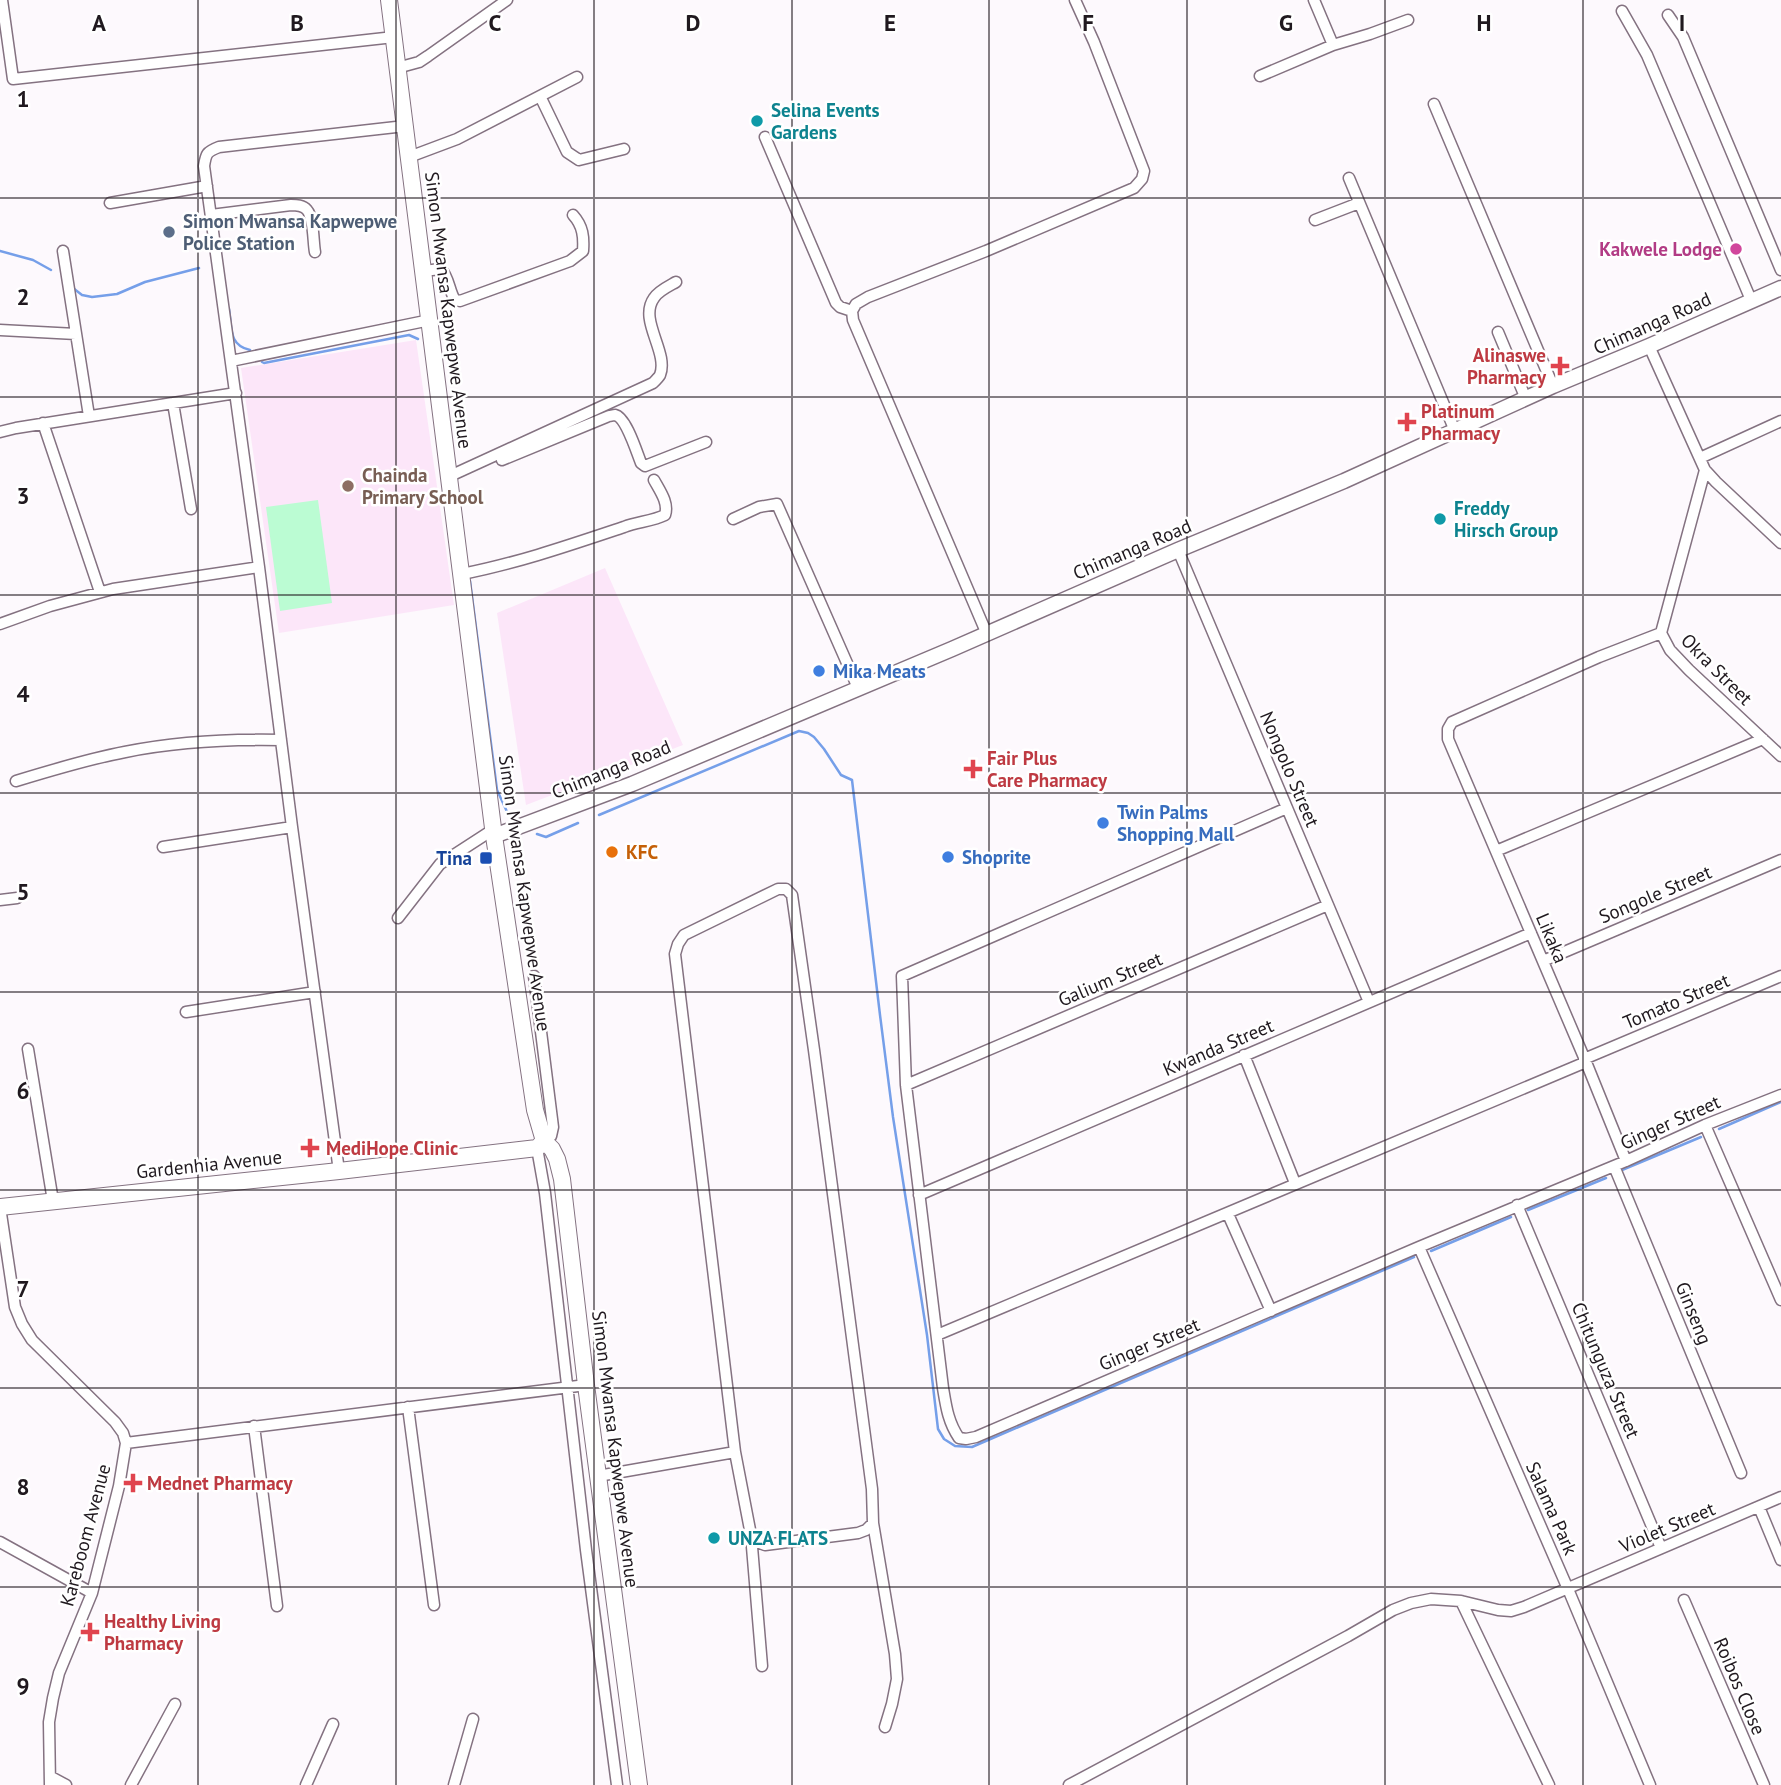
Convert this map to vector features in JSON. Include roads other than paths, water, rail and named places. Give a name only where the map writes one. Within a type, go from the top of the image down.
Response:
[{"type":"main road","name":"Simon Mwansa Kapwepwe Avenue","points":[[389,0],[494,832],[540,1144],[552,1149],[562,1179],[586,1385],[639,1785]]},
{"type":"main road","name":"Gardenhia Avenue","points":[[0,1207],[338,1171],[540,1144]]},
{"type":"street","points":[[2,0],[13,79]]},
{"type":"street","points":[[397,68],[419,62],[507,0]]},
{"type":"street","points":[[986,632],[853,320],[852,311],[856,304],[868,297],[986,251],[1134,188],[1142,179],[1144,171],[1075,0]]},
{"type":"street","points":[[1314,0],[1333,45]]},
{"type":"street","points":[[1622,10],[1647,55],[1751,300]]},
{"type":"street","points":[[1668,15],[1683,37],[1781,270]]},
{"type":"street","points":[[1260,76],[1333,45],[1408,20]]},
{"type":"street","points":[[0,80],[394,37]]},
{"type":"street","points":[[409,158],[457,139],[577,77]]},
{"type":"street","points":[[540,96],[567,152],[573,157],[579,160],[624,149]]},
{"type":"street","points":[[1434,104],[1553,386]]},
{"type":"street","points":[[338,1171],[260,567],[204,166],[205,155],[219,146],[405,126]]},
{"type":"street","points":[[765,137],[836,303],[843,309],[852,311]]},
{"type":"street","points":[[1349,178],[1455,431]]},
{"type":"street","points":[[110,203],[207,186]]},
{"type":"street","points":[[1315,220],[1359,203]]},
{"type":"street","points":[[211,215],[290,205],[302,206],[308,211],[311,220],[314,252]]},
{"type":"street","points":[[423,271],[441,269],[446,273],[451,295],[460,301],[570,261],[583,251],[582,230],[573,215]]},
{"type":"street","points":[[63,251],[89,416]]},
{"type":"street","points":[[450,476],[653,383],[660,376],[662,366],[650,318],[650,306],[654,297],[676,282]]},
{"type":"street","name":"Chimanga Road","points":[[494,832],[632,784],[1275,511],[1553,386],[1781,288]]},
{"type":"street","points":[[231,361],[430,320]]},
{"type":"street","points":[[0,330],[76,334]]},
{"type":"street","points":[[1498,332],[1525,399]]},
{"type":"street","points":[[1649,346],[1705,470],[1781,543]]},
{"type":"street","points":[[0,432],[236,393]]},
{"type":"street","points":[[173,403],[191,509]]},
{"type":"street","points":[[469,467],[485,467],[615,415],[625,425],[641,463],[645,466],[706,443]]},
{"type":"street","points":[[1700,458],[1781,421]]},
{"type":"street","points":[[43,423],[100,592]]},
{"type":"street","points":[[1661,633],[1705,470]]},
{"type":"street","points":[[462,574],[518,562],[638,522],[660,518],[665,515],[666,503],[654,480]]},
{"type":"street","points":[[733,519],[759,507],[777,504],[858,688]]},
{"type":"street","name":"Nongolo Street","points":[[1178,550],[1369,1002]]},
{"type":"street","points":[[0,624],[51,606],[113,589],[260,567]]},
{"type":"street","name":"Likaka","points":[[1626,1161],[1448,739],[1448,729],[1452,722],[1599,657],[1661,633]]},
{"type":"street","name":"Okra Street","points":[[1661,633],[1670,650],[1781,756]]},
{"type":"street","points":[[16,781],[127,751],[243,739],[281,740]]},
{"type":"street","points":[[1496,850],[1763,739]]},
{"type":"street","name":"Ginger Street","points":[[1287,808],[902,976],[906,1085],[919,1195],[947,1414],[959,1437],[966,1439],[989,1432],[1705,1125],[1781,1095]]},
{"type":"street","points":[[163,846],[292,827]]},
{"type":"street","points":[[398,918],[440,864],[494,832]]},
{"type":"street","name":"Songole Street","points":[[1543,961],[1781,859]]},
{"type":"street","points":[[762,1666],[751,1535],[735,1452],[675,954],[684,935],[778,889],[786,889],[792,895],[872,1489],[873,1522],[895,1654],[897,1679],[885,1727]]},
{"type":"street","points":[[0,900],[17,898]]},
{"type":"street","name":"Galium Street","points":[[906,1085],[1328,905]]},
{"type":"street","name":"Kwanda Street","points":[[919,1195],[1531,933]]},
{"type":"street","points":[[534,976],[553,1127],[551,1136],[540,1144],[545,1193],[586,1549],[617,1785]]},
{"type":"street","name":"Tomato Street","points":[[937,1335],[1228,1214],[1781,976]]},
{"type":"street","points":[[186,1012],[315,992]]},
{"type":"street","points":[[28,1049],[53,1202]]},
{"type":"street","points":[[1244,1055],[1296,1183]]},
{"type":"street","points":[[1705,1125],[1781,1300]]},
{"type":"street","name":"Ginseng","points":[[1614,1166],[1741,1473]]},
{"type":"street","name":"Chitunguza Street","points":[[1517,1205],[1661,1548]]},
{"type":"street","name":"Kareboom Avenue","points":[[0,1207],[15,1307],[22,1324],[32,1340],[115,1422],[126,1443],[119,1486],[92,1593],[59,1673],[53,1698],[49,1722],[50,1781]]},
{"type":"street","points":[[1228,1214],[1271,1311]]},
{"type":"street","name":"Salama Park","points":[[1419,1247],[1650,1785]]},
{"type":"street","points":[[126,1443],[586,1385]]},
{"type":"street","points":[[408,1407],[434,1605]]},
{"type":"street","points":[[254,1426],[277,1606]]},
{"type":"street","points":[[598,1476],[735,1452]]},
{"type":"street","name":"Violet Street","points":[[1069,1785],[1393,1610],[1430,1599],[1461,1601],[1511,1611],[1781,1497]]},
{"type":"street","points":[[1759,1507],[1781,1560]]},
{"type":"street","points":[[751,1535],[757,1542],[765,1545],[778,1544],[858,1533],[866,1530],[873,1522]]},
{"type":"street","points":[[0,1542],[92,1593]]},
{"type":"street","name":"Roibos Close","points":[[1684,1600],[1764,1785]]},
{"type":"street","points":[[1461,1601],[1549,1785]]},
{"type":"street","points":[[606,1699],[627,1697]]},
{"type":"street","points":[[131,1785],[175,1704]]},
{"type":"street","points":[[454,1785],[473,1719]]},
{"type":"street","points":[[306,1785],[333,1724]]},
{"type":"street","points":[[50,1781],[66,1785]]},
{"type":"waterway","points":[[0,251],[33,260],[51,270]]},
{"type":"waterway","points":[[73,288],[82,295],[92,297],[117,294],[145,282],[199,268]]},
{"type":"waterway","points":[[229,309],[234,340],[250,350]]},
{"type":"waterway","points":[[262,362],[409,335],[418,339]]},
{"type":"waterway","points":[[470,581],[497,790],[509,816]]},
{"type":"waterway","points":[[599,815],[799,731],[814,737],[841,775],[852,780],[893,1117],[927,1335],[938,1429],[944,1439],[955,1446],[972,1447],[1414,1257]]},
{"type":"waterway","points":[[537,834],[546,837],[578,823]]},
{"type":"waterway","points":[[1719,1129],[1781,1102]]},
{"type":"waterway","points":[[1622,1170],[1701,1137]]},
{"type":"waterway","points":[[1528,1210],[1606,1178]]},
{"type":"waterway","points":[[1431,1251],[1511,1217]]},
{"type":"place","name":"Selina Events Gardens","points":[[757,121]]},
{"type":"place","name":"Simon Mwansa Kapwepwe Police Station","points":[[169,232]]},
{"type":"place","name":"Kakwele Lodge","points":[[1736,249]]},
{"type":"place","name":"Alinaswe Pharmacy","points":[[1560,366]]},
{"type":"place","name":"Platinum Pharmacy","points":[[1407,422]]},
{"type":"place","name":"Chainda Primary School","points":[[348,486]]},
{"type":"place","name":"Freddy Hirsch Group","points":[[1440,519]]},
{"type":"place","name":"Mika Meats","points":[[819,671]]},
{"type":"place","name":"Fair Plus Care Pharmacy","points":[[973,769]]},
{"type":"place","name":"Twin Palms Shopping Mall","points":[[1103,823]]},
{"type":"place","name":"KFC","points":[[612,852]]},
{"type":"place","name":"Shoprite","points":[[948,857]]},
{"type":"place","name":"Tina","points":[[486,858]]},
{"type":"place","name":"MediHope Clinic","points":[[310,1148]]},
{"type":"place","name":"Mednet Pharmacy","points":[[133,1483]]},
{"type":"place","name":"UNZA FLATS","points":[[714,1538]]},
{"type":"place","name":"Healthy Living Pharmacy","points":[[90,1632]]}]
